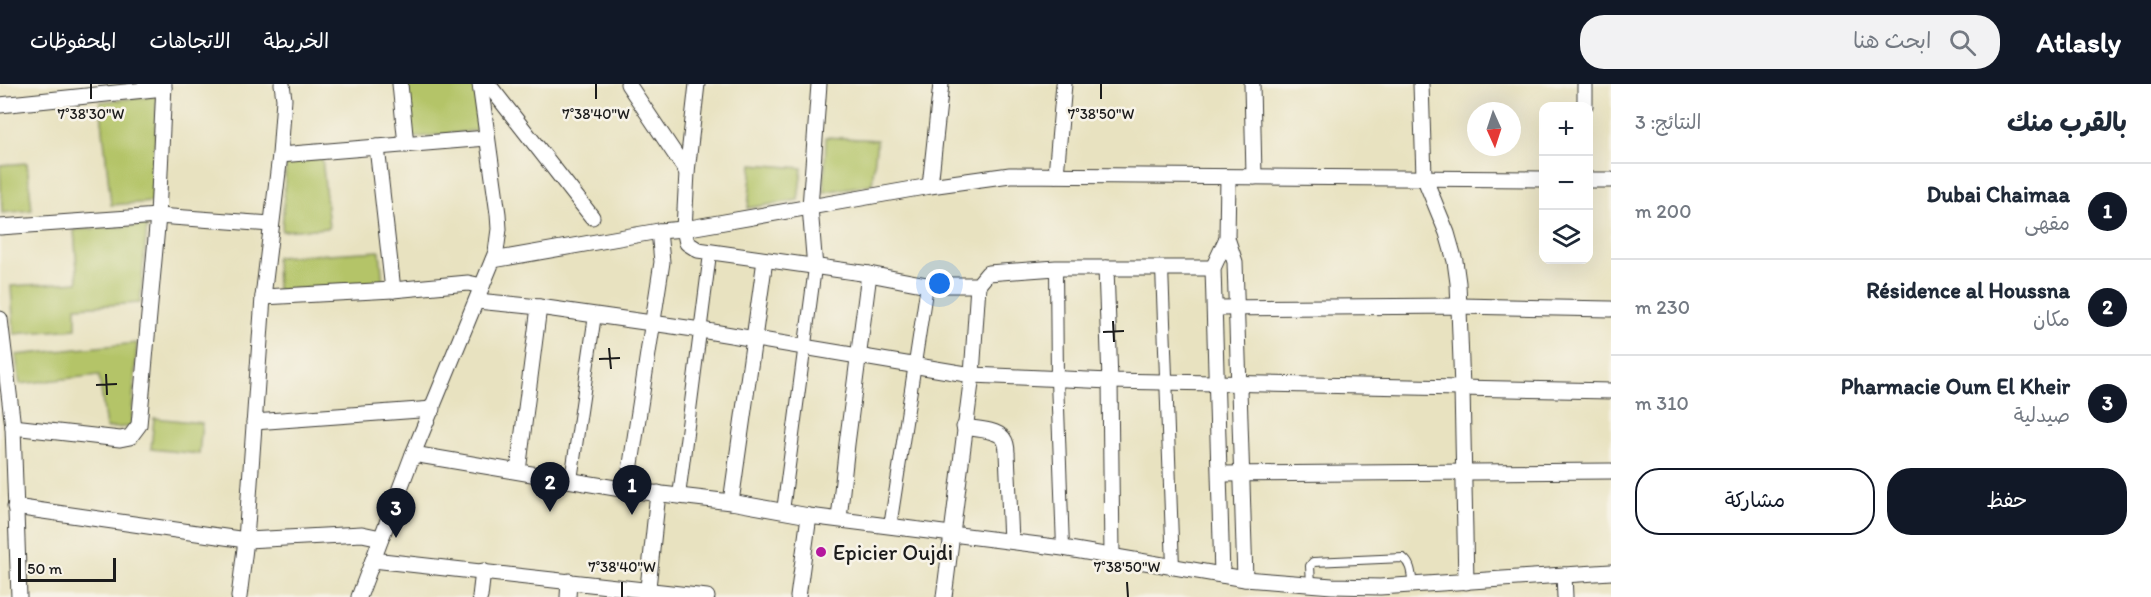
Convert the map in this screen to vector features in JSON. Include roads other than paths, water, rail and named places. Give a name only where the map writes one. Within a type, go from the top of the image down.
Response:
[{"type":"street","points":[[239,597],[246,540],[263,297],[280,155],[284,99],[282,84]]},
{"type":"street","points":[[400,84],[406,145]]},
{"type":"street","points":[[359,597],[412,454],[433,409],[496,252],[499,229],[480,84]]},
{"type":"street","points":[[488,84],[592,216]]},
{"type":"street","points":[[628,84],[687,172]]},
{"type":"street","points":[[697,84],[687,172],[684,229],[687,243],[710,254],[870,274],[927,285],[978,285]]},
{"type":"street","points":[[783,511],[815,268],[810,207],[819,84]]},
{"type":"street","points":[[930,186],[941,84]]},
{"type":"street","points":[[1056,175],[1064,84]]},
{"type":"street","points":[[1252,84],[1254,177]]},
{"type":"street","points":[[1421,84],[1424,177],[1447,233],[1455,261],[1460,306],[1466,582]]},
{"type":"street","points":[[1585,84],[1585,102]]},
{"type":"street","points":[[0,105],[164,86],[158,216],[139,425],[130,437],[120,439],[13,427]]},
{"type":"street","points":[[280,155],[487,138]]},
{"type":"street","points":[[377,147],[393,290]]},
{"type":"street","points":[[493,260],[982,178],[1056,175],[1539,179]]},
{"type":"street","points":[[1228,178],[1227,238],[1235,262],[1245,579]]},
{"type":"street","points":[[1593,180],[1611,180]]},
{"type":"street","points":[[0,227],[158,216],[271,224]]},
{"type":"street","points":[[627,490],[662,262],[659,231]]},
{"type":"street","points":[[1222,575],[1221,474],[1213,268],[1227,238]]},
{"type":"street","points":[[679,496],[710,254]]},
{"type":"street","points":[[731,502],[765,260]]},
{"type":"street","points":[[944,597],[972,375],[978,285],[988,273],[1056,268],[1213,268]]},
{"type":"street","points":[[1056,268],[1063,548]]},
{"type":"street","points":[[1106,268],[1112,556]]},
{"type":"street","points":[[1162,268],[1173,567]]},
{"type":"street","points":[[839,519],[870,274]]},
{"type":"street","points":[[263,297],[393,290],[468,283],[482,286]]},
{"type":"street","points":[[890,527],[927,285]]},
{"type":"street","points":[[477,301],[539,307],[701,330],[972,375],[1057,380],[1611,391]]},
{"type":"street","points":[[1215,308],[1460,306],[1611,309]]},
{"type":"street","points":[[518,471],[539,307]]},
{"type":"street","points":[[571,480],[595,315]]},
{"type":"street","points":[[0,319],[13,427],[19,597]]},
{"type":"street","points":[[255,422],[433,409]]},
{"type":"street","points":[[964,428],[993,432],[1001,436],[1005,442],[1011,541]]},
{"type":"street","points":[[412,454],[627,490],[731,502],[890,527],[1063,548],[1245,579],[1311,585],[1380,587],[1611,572]]},
{"type":"street","points":[[1221,474],[1611,471]]},
{"type":"street","points":[[647,593],[658,493]]},
{"type":"street","points":[[15,507],[246,540],[362,534],[381,538]]},
{"type":"street","points":[[798,597],[809,516]]},
{"type":"street","points":[[373,560],[569,581],[647,593],[708,597]]},
{"type":"street","points":[[480,597],[483,571]]},
{"type":"street","points":[[1564,575],[1565,597]]},
{"type":"street","points":[[568,597],[569,581]]},
{"type":"lane","points":[[1311,585],[1310,566],[1313,562],[1403,558],[1408,562],[1413,585]]},
{"type":"place","name":"Résidence al Houssna","points":[[550,512]]},
{"type":"place","name":"Dubai Chaimaa","points":[[632,515]]},
{"type":"place","name":"Pharmacie Oum El Kheir","points":[[396,538]]},
{"type":"place","name":"Epicier Oujdi","points":[[821,552]]}]
